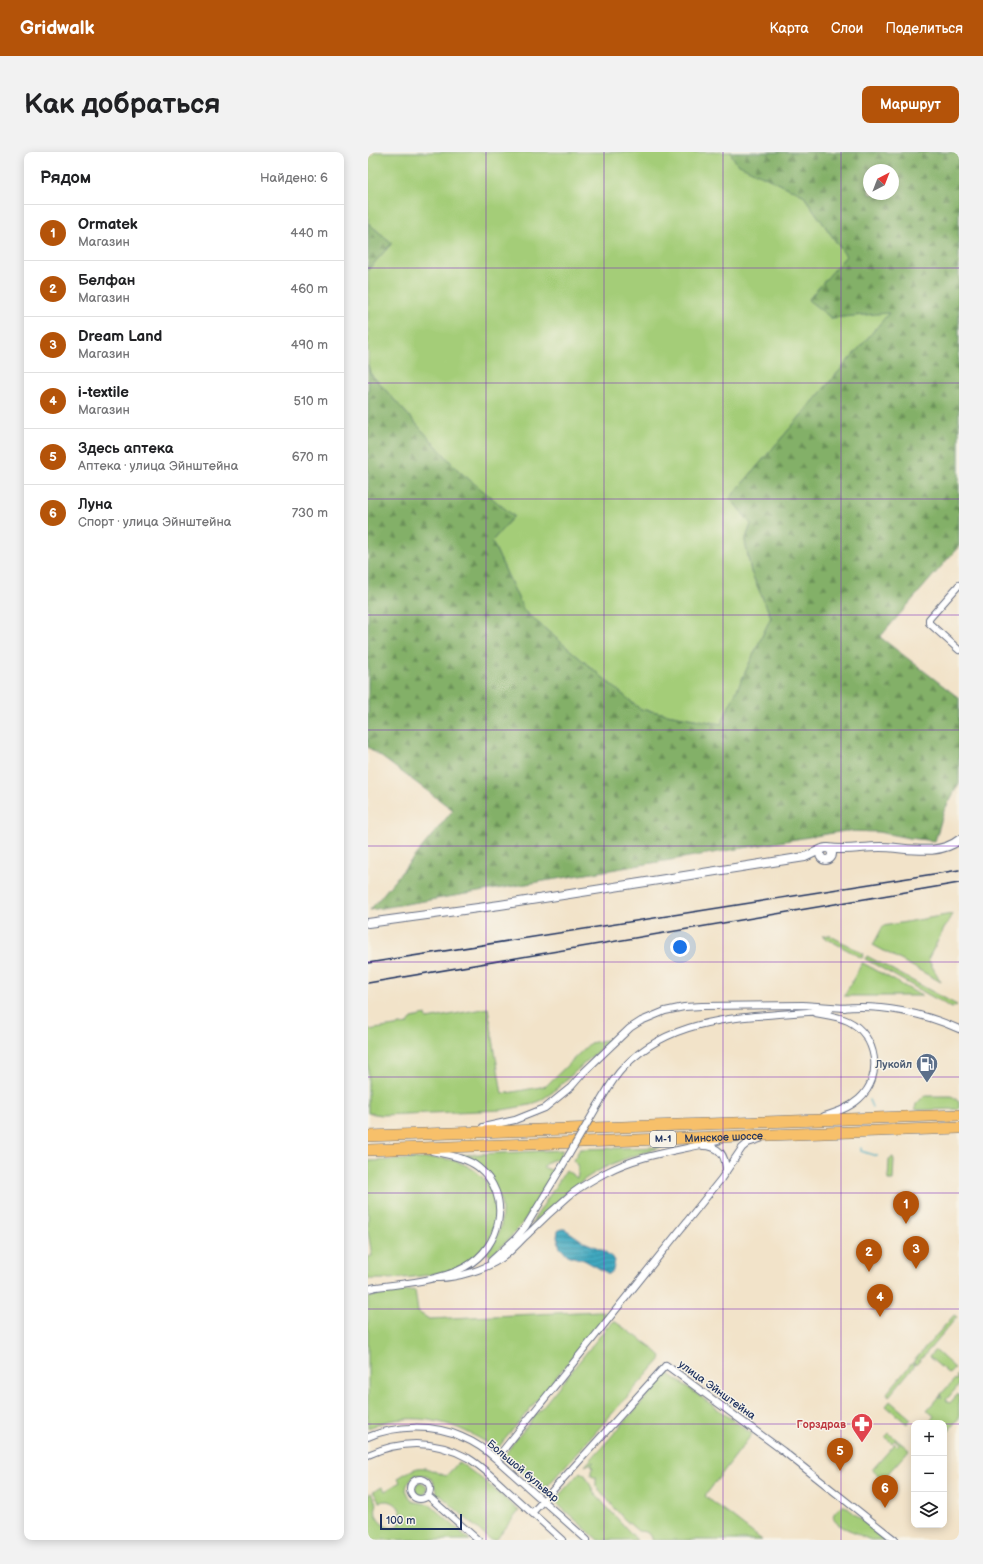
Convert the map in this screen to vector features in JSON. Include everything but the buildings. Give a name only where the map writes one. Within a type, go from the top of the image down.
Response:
[{"type":"highway","name":"Минское шоссе","points":[[368,1136],[807,1122],[959,1115]]},
{"type":"highway","name":"Минское шоссе","points":[[368,1150],[959,1128]]},
{"type":"street","points":[[959,585],[930,619],[929,623],[959,650]]},
{"type":"street","points":[[368,923],[500,905],[805,857],[825,849],[849,850],[879,847],[921,850],[937,849],[948,846],[959,840]]},
{"type":"street","points":[[825,849],[820,855],[826,859]]},
{"type":"street","points":[[805,857],[826,859],[849,850]]},
{"type":"street","points":[[446,1134],[515,1120],[545,1108],[571,1087],[584,1072],[630,1028],[641,1021],[684,1007],[803,1005],[873,1008],[920,1015],[959,1029]]},
{"type":"street","points":[[487,1265],[516,1238],[526,1226],[613,1080],[639,1053],[661,1040],[706,1023],[738,1017],[845,1008]]},
{"type":"street","points":[[806,1012],[838,1017],[858,1027],[870,1042],[875,1062],[872,1080],[861,1098],[837,1112],[807,1122]]},
{"type":"street","points":[[496,1458],[612,1316],[726,1172],[742,1148],[748,1143],[773,1135]]},
{"type":"street","points":[[368,1289],[376,1286],[457,1276],[487,1265],[508,1254],[570,1194],[619,1166],[638,1158],[735,1136]]},
{"type":"street","points":[[696,1146],[715,1148],[722,1154],[726,1160],[726,1172]]},
{"type":"street","points":[[418,1148],[461,1159],[478,1168],[494,1188],[499,1207],[498,1226],[495,1236],[480,1257],[466,1267],[436,1278]]},
{"type":"street","points":[[368,1285],[376,1286]]},
{"type":"street","name":"улица Эйнштейна","points":[[532,1513],[666,1365],[783,1451],[895,1540]]},
{"type":"street","name":"Большой бульвар","points":[[368,1437],[395,1430],[411,1428],[438,1430],[467,1439],[496,1458],[587,1540]]},
{"type":"street","points":[[368,1456],[390,1446],[415,1444],[446,1449],[458,1453],[478,1465],[562,1540]]},
{"type":"street","points":[[428,1496],[478,1540]]},
{"type":"green space","points":[[375,152],[730,152],[738,164],[803,195],[846,256],[809,300],[831,318],[890,312],[730,498],[751,524],[745,541],[751,572],[771,617],[721,724],[640,709],[524,611],[492,541],[513,516],[459,471],[370,373],[368,365],[368,270],[392,243],[368,223],[368,160]]},
{"type":"green space","points":[[730,152],[959,152],[959,546],[880,637],[959,698],[959,783],[944,811],[935,841],[878,832],[845,831],[370,910],[453,810],[368,747],[368,365],[370,373],[459,471],[514,516],[492,541],[524,611],[640,709],[721,724],[771,617],[751,572],[745,541],[751,524],[730,498],[889,313],[831,318],[808,300],[846,256],[803,195],[737,164]]},
{"type":"green space","points":[[368,223],[392,243],[368,270]]},
{"type":"green space","points":[[952,914],[928,959],[941,982],[873,945],[883,926]]},
{"type":"green space","points":[[829,935],[864,954],[862,958],[822,936]]},
{"type":"green space","points":[[867,956],[957,1005],[952,1008],[865,959]]},
{"type":"green space","points":[[863,963],[922,996],[844,996]]},
{"type":"green space","points":[[488,1008],[502,1094],[546,1086],[590,1043],[611,1039],[553,1092],[530,1105],[502,1110],[382,1115],[368,1113],[368,1030],[408,1024],[412,1018],[426,1015],[427,1019]]},
{"type":"green space","points":[[924,1096],[952,1096],[959,1102],[959,1109],[915,1109],[916,1104]]},
{"type":"green space","points":[[662,1147],[624,1159],[588,1177],[531,1224],[566,1170],[577,1178],[578,1168],[573,1160],[580,1149]]},
{"type":"green space","points":[[563,1150],[558,1159],[548,1162],[543,1167],[553,1171],[534,1206],[510,1238],[490,1256],[487,1253],[496,1240],[501,1225],[501,1201],[486,1173],[458,1155]]},
{"type":"green space","points":[[893,1157],[893,1180],[888,1180],[889,1159]]},
{"type":"green space","points":[[438,1158],[461,1163],[471,1168],[487,1183],[492,1192],[496,1216],[488,1243],[472,1260],[450,1270],[407,1278],[368,1279],[368,1257],[372,1256],[368,1232],[368,1161]]},
{"type":"green space","points":[[415,1290],[418,1312],[429,1319],[600,1311],[607,1315],[497,1449],[459,1428],[432,1421],[404,1419],[386,1422],[368,1428],[368,1298],[384,1293]]},
{"type":"green space","points":[[954,1315],[957,1317],[916,1365],[913,1362]]},
{"type":"green space","points":[[614,1321],[650,1346],[661,1356],[660,1360],[543,1491],[504,1456],[607,1327]]},
{"type":"green space","points":[[935,1350],[955,1368],[949,1374],[929,1357]]},
{"type":"green space","points":[[912,1363],[915,1365],[889,1396],[887,1393]]},
{"type":"green space","points":[[668,1373],[752,1434],[705,1496],[762,1540],[652,1540],[652,1537],[646,1532],[638,1531],[623,1518],[596,1486],[596,1478],[591,1476],[593,1467],[591,1465],[594,1462],[585,1466]]},
{"type":"green space","points":[[959,1373],[959,1385],[946,1400],[950,1403],[958,1394],[959,1395],[959,1418],[947,1432],[947,1420],[931,1420],[934,1416],[927,1410],[939,1396],[941,1398],[942,1397],[940,1395],[955,1379],[958,1379],[956,1377]]},
{"type":"green space","points":[[890,1401],[911,1419],[907,1424],[886,1406]]},
{"type":"green space","points":[[889,1433],[909,1450],[883,1479],[872,1470],[894,1445],[894,1443],[897,1446],[899,1444],[895,1440],[892,1443],[885,1437]]},
{"type":"green space","points":[[459,1462],[482,1479],[519,1511],[496,1540],[490,1540],[439,1494],[437,1495],[433,1480],[424,1475],[416,1475],[412,1477],[407,1485],[406,1490],[410,1498],[415,1502],[429,1504],[470,1540],[368,1540],[368,1495],[371,1493],[377,1504],[377,1518],[387,1527],[392,1528],[397,1526],[400,1522],[400,1510],[393,1503],[387,1501],[380,1502],[373,1492],[382,1487],[385,1491],[400,1482],[398,1478],[417,1468],[426,1468],[446,1476]]},
{"type":"green space","points":[[580,1472],[585,1475],[595,1494],[637,1540],[598,1540],[554,1501]]},
{"type":"green space","points":[[419,1483],[423,1483],[427,1489],[423,1495],[419,1495],[415,1491],[415,1487]]},
{"type":"green space","points":[[842,1506],[845,1506],[887,1540],[871,1540],[839,1525],[834,1519],[834,1515]]},
{"type":"water","points":[[565,1229],[584,1242],[603,1250],[615,1260],[613,1271],[609,1274],[584,1260],[569,1256],[560,1248],[557,1237],[558,1231]]},
{"type":"waterway","points":[[869,1100],[872,1107]]},
{"type":"waterway","points":[[861,1148],[861,1151],[877,1156]]},
{"type":"railway","points":[[368,963],[959,870]]},
{"type":"railway","points":[[368,983],[959,883]]},
{"type":"place","name":"Лукойл","points":[[927,1084]]},
{"type":"place","name":"Ormatek","points":[[906,1224]]},
{"type":"place","name":"Dream Land","points":[[916,1269]]},
{"type":"place","name":"Белфан","points":[[869,1272]]},
{"type":"place","name":"i-textile","points":[[880,1317]]},
{"type":"place","name":"Горздрав","points":[[862,1444]]},
{"type":"place","name":"Здесь аптека","points":[[840,1471]]},
{"type":"place","name":"Луна","points":[[885,1508]]}]
